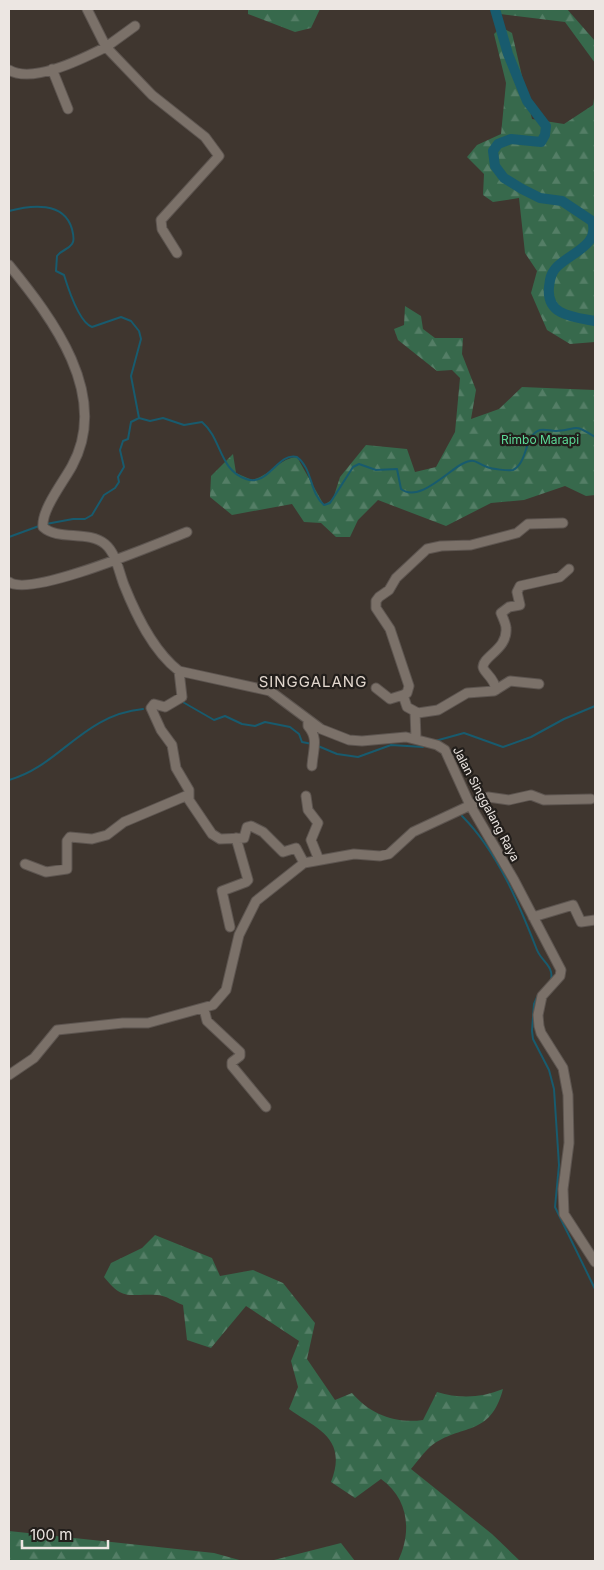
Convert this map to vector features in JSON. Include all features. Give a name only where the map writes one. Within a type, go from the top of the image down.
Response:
[{"type":"street","points":[[87,9],[106,47],[152,95],[205,137],[220,156],[161,220],[162,229],[177,253]]},
{"type":"street","points":[[9,70],[19,74],[30,75],[52,69],[106,47],[135,26]]},
{"type":"street","points":[[52,69],[68,109]]},
{"type":"street","points":[[9,265],[37,301],[66,348],[80,381],[84,404],[84,428],[81,448],[45,514],[43,527],[50,532],[97,540],[104,544],[114,559],[142,621],[161,653],[179,671],[182,697],[165,707],[154,704],[151,708],[161,730],[172,744],[176,768],[189,790],[189,800],[214,836],[220,839],[244,838],[248,827],[251,826],[263,832],[283,852],[296,848],[304,863]]},
{"type":"street","points":[[376,688],[390,699],[407,693],[409,686],[390,629],[376,608],[379,597],[389,590],[396,578],[428,549],[441,546],[471,545],[517,533],[528,524],[563,523]]},
{"type":"street","points":[[9,582],[21,586],[78,574],[187,532]]},
{"type":"street","points":[[496,690],[495,680],[484,670],[484,666],[487,658],[496,652],[504,639],[506,628],[502,612],[509,607],[520,605],[517,592],[520,586],[560,576],[568,570]]},
{"type":"street","name":"Jalan Singgalang Raya","points":[[179,671],[270,691],[327,732],[349,740],[362,741],[395,736],[416,738],[437,745],[445,750],[470,805],[534,917],[561,972],[542,996],[538,1014],[540,1033],[563,1068],[568,1095],[569,1143],[562,1204],[569,1224],[586,1246],[595,1262]]},
{"type":"street","points":[[403,695],[407,707],[415,712],[443,709],[454,700],[468,693],[496,690],[512,681],[539,684]]},
{"type":"street","points":[[415,712],[416,738]]},
{"type":"street","points":[[308,720],[308,726],[314,733],[316,745],[312,766]]},
{"type":"street","points":[[9,1075],[34,1058],[57,1030],[123,1023],[148,1023],[204,1009],[218,1001],[226,990],[239,935],[256,901],[304,863],[354,854],[380,856],[389,854],[414,832],[492,796],[509,800],[531,794],[544,800],[591,799]]},
{"type":"street","points":[[25,864],[46,872],[67,869],[67,841],[70,837],[92,839],[107,835],[123,823],[188,795]]},
{"type":"street","points":[[306,796],[308,810],[318,823],[311,840],[319,860]]},
{"type":"street","points":[[230,927],[222,891],[248,880],[236,838]]},
{"type":"street","points":[[534,917],[573,905],[581,922],[595,920]]},
{"type":"street","points":[[204,1009],[207,1021],[240,1052],[240,1056],[232,1066],[266,1107]]},
{"type":"green space","points":[[248,9],[320,9],[311,28],[295,32],[248,14]]},
{"type":"green space","points":[[500,9],[567,9],[595,41],[595,63],[565,22],[500,14]]},
{"type":"green space","points":[[501,27],[512,33],[532,119],[564,124],[593,105],[595,92],[595,342],[570,344],[547,330],[531,293],[537,271],[525,253],[519,198],[493,202],[483,195],[484,174],[467,157],[477,145],[501,134],[506,83],[494,34]]},
{"type":"green space","name":"Rimbo Marapi","points":[[405,306],[421,316],[423,329],[435,338],[463,338],[462,354],[476,390],[471,419],[499,409],[522,387],[595,390],[595,495],[586,496],[565,486],[524,500],[491,503],[446,526],[378,500],[358,520],[350,537],[336,537],[321,523],[304,522],[292,504],[232,515],[210,497],[211,476],[233,454],[236,473],[252,480],[259,478],[285,460],[297,457],[324,505],[333,499],[340,477],[366,445],[407,449],[415,472],[436,467],[455,432],[460,378],[452,370],[437,371],[398,340],[394,329],[404,325]]},
{"type":"green space","points":[[155,1235],[212,1258],[220,1276],[253,1270],[283,1283],[315,1323],[307,1359],[335,1400],[352,1393],[375,1412],[393,1419],[413,1421],[423,1420],[437,1392],[470,1397],[503,1389],[497,1405],[482,1423],[453,1434],[431,1446],[411,1469],[492,1534],[520,1561],[398,1561],[405,1539],[406,1528],[402,1506],[397,1496],[381,1479],[355,1498],[331,1482],[336,1455],[333,1445],[319,1429],[289,1409],[298,1387],[291,1361],[299,1341],[246,1306],[211,1348],[187,1340],[183,1305],[160,1295],[128,1295],[122,1293],[104,1277],[111,1263],[142,1248]]},
{"type":"green space","points":[[9,1531],[214,1553],[243,1561],[9,1561]]},
{"type":"green space","points":[[341,1543],[355,1561],[270,1561]]},
{"type":"waterway","points":[[495,9],[508,54],[527,101],[546,126],[545,135],[541,142],[511,139],[498,144],[493,151],[495,166],[504,178],[522,189],[540,198],[562,201],[592,221],[592,237],[581,249],[560,264],[552,273],[549,297],[552,304],[563,313],[595,321]]},
{"type":"waterway","points":[[9,211],[27,207],[46,207],[62,214],[68,220],[74,237],[73,243],[57,256],[56,271],[64,275],[78,312],[87,324],[92,327],[121,317],[131,321],[139,331],[141,339],[131,376],[139,418]]},
{"type":"waterway","points":[[46,524],[73,519],[85,519],[92,515],[104,495],[115,488],[119,482],[118,477],[124,467],[120,450],[123,441],[128,439],[131,422],[139,418],[150,421],[163,418],[184,425],[202,422],[214,437],[225,461],[231,469],[237,475],[246,479],[254,480],[261,478],[284,459],[297,457],[306,468],[316,494],[324,505],[330,503],[353,467],[359,464],[376,470],[397,469],[401,489],[408,492],[416,492],[425,489],[462,464],[470,461],[475,461],[492,468],[513,470],[521,462],[531,437],[540,430],[556,431],[578,428],[595,437]]},
{"type":"waterway","points":[[9,537],[39,526]]},
{"type":"waterway","points":[[181,701],[214,720],[225,716],[242,724],[255,726],[265,722],[290,727],[299,734],[302,742],[312,744]]},
{"type":"waterway","points":[[435,741],[464,733],[503,747],[531,737],[564,719],[595,706]]},
{"type":"waterway","points":[[9,780],[43,764],[87,730],[122,713],[143,709]]},
{"type":"waterway","points":[[318,746],[337,754],[358,757],[391,745],[423,747]]},
{"type":"waterway","points":[[462,816],[475,830],[497,862],[523,915],[537,950],[551,971],[551,980]]},
{"type":"waterway","points":[[538,995],[534,1004],[532,1031],[533,1039],[549,1070],[554,1089],[559,1165],[555,1207],[595,1289]]},
{"type":"district","name":"SINGGALANG","points":[[313,682]]}]
